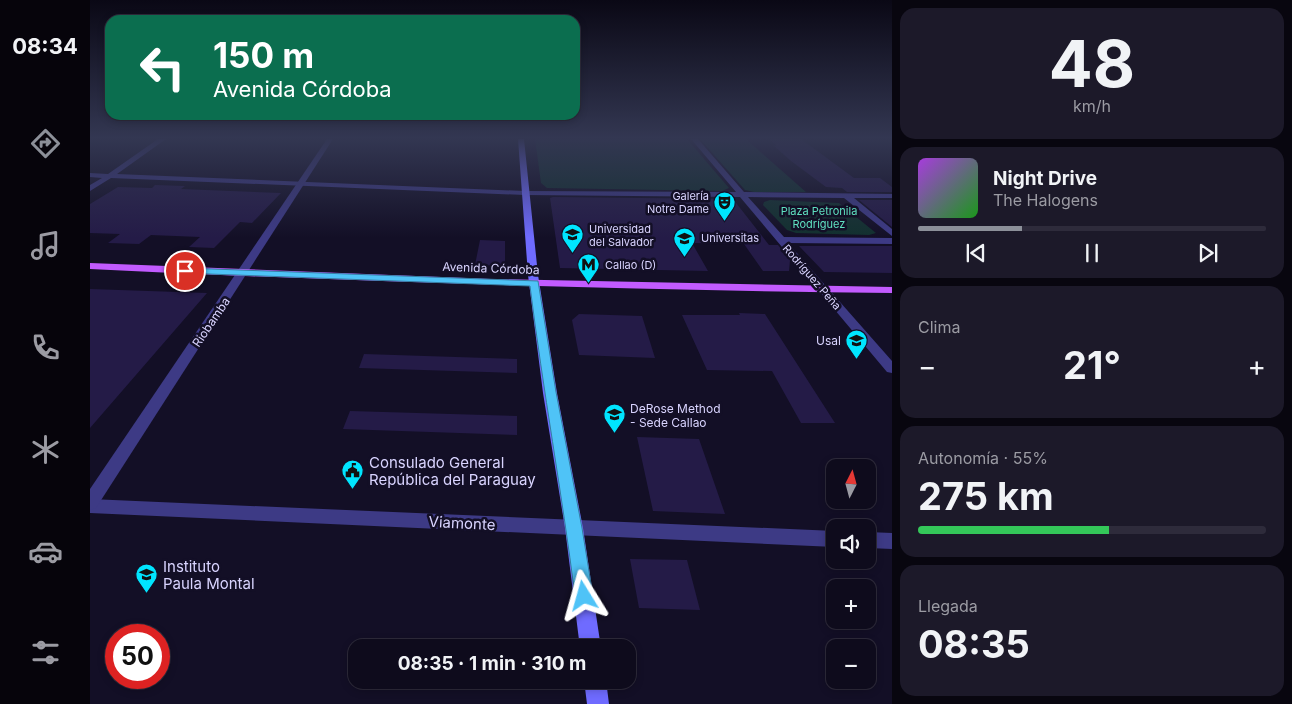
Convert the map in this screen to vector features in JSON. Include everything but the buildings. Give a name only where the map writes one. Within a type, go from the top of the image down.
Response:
[{"type":"main road","points":[[523,172],[534,284],[550,392],[574,528],[589,639]]},
{"type":"main road","name":"Avenida Córdoba","points":[[90,266],[242,274],[534,284],[892,290]]},
{"type":"main road","points":[[596,689],[598,704]]},
{"type":"street","points":[[90,189],[116,172]]},
{"type":"street","name":"Riobamba","points":[[90,505],[308,172]]},
{"type":"street","name":"Rodríguez Peña","points":[[723,172],[892,369]]},
{"type":"street","points":[[90,174],[525,193],[892,196]]},
{"type":"street","points":[[846,196],[892,233]]},
{"type":"street","points":[[781,240],[892,241]]},
{"type":"street","name":"Viamonte","points":[[90,505],[826,539]]},
{"type":"street","points":[[876,540],[892,541]]},
{"type":"green space","points":[[539,172],[715,172],[729,188],[722,191],[547,188],[541,183]]},
{"type":"green space","points":[[729,172],[783,172],[806,192],[754,192],[745,190]]},
{"type":"green space","name":"Plaza Petronila Rodríguez","points":[[770,200],[839,203],[876,233],[869,235],[796,233],[787,230],[763,205],[764,202]]},
{"type":"place","name":"Galería Notre Dame","points":[[725,221]]},
{"type":"place","name":"Universidad del Salvador","points":[[573,254]]},
{"type":"place","name":"Universitas","points":[[685,257]]},
{"type":"place","name":"Callao (D)","points":[[589,284]]},
{"type":"place","name":"Usal","points":[[857,359]]},
{"type":"place","name":"DeRose Method - Sede Callao","points":[[614,434]]},
{"type":"place","name":"Consulado General República del Paraguay","points":[[353,490]]},
{"type":"place","name":"Instituto Paula Montal","points":[[147,594]]},
{"type":"route","points":[[185,271],[270,276],[534,284],[584,596]]}]
